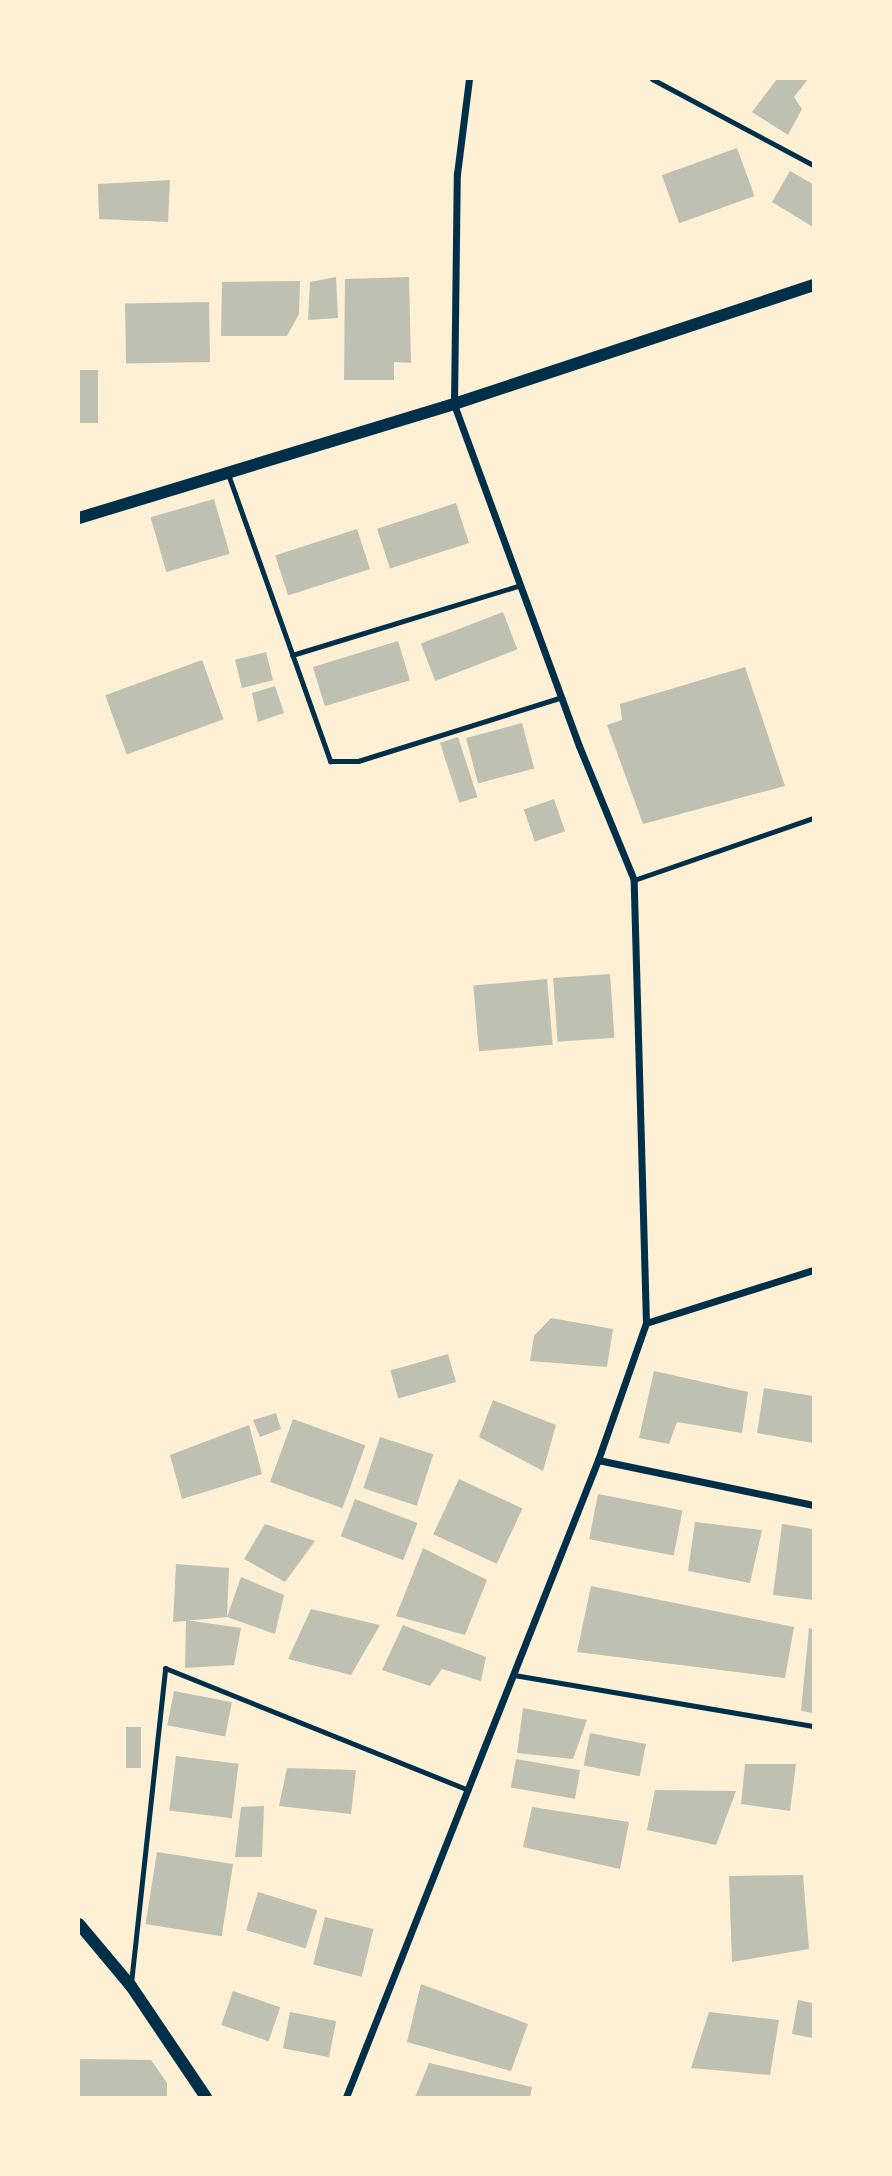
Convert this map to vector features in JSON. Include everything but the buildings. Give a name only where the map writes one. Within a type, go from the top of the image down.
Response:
[{"type":"street","points":[[346,2097],[598,1460],[646,1323],[634,880],[562,697],[454,404],[457,174],[470,79]]},
{"type":"street","points":[[79,518],[454,404],[813,285]]},
{"type":"street","points":[[646,1323],[813,1270]]},
{"type":"street","points":[[598,1460],[813,1505]]},
{"type":"street","points":[[79,1924],[131,1986],[206,2097]]},
{"type":"lane","points":[[652,79],[813,165]]},
{"type":"lane","points":[[227,472],[330,761],[358,761],[562,697]]},
{"type":"lane","points":[[292,655],[521,585]]},
{"type":"lane","points":[[634,880],[813,818]]},
{"type":"lane","points":[[131,1986],[165,1668],[468,1790]]},
{"type":"lane","points":[[514,1675],[813,1726]]}]
